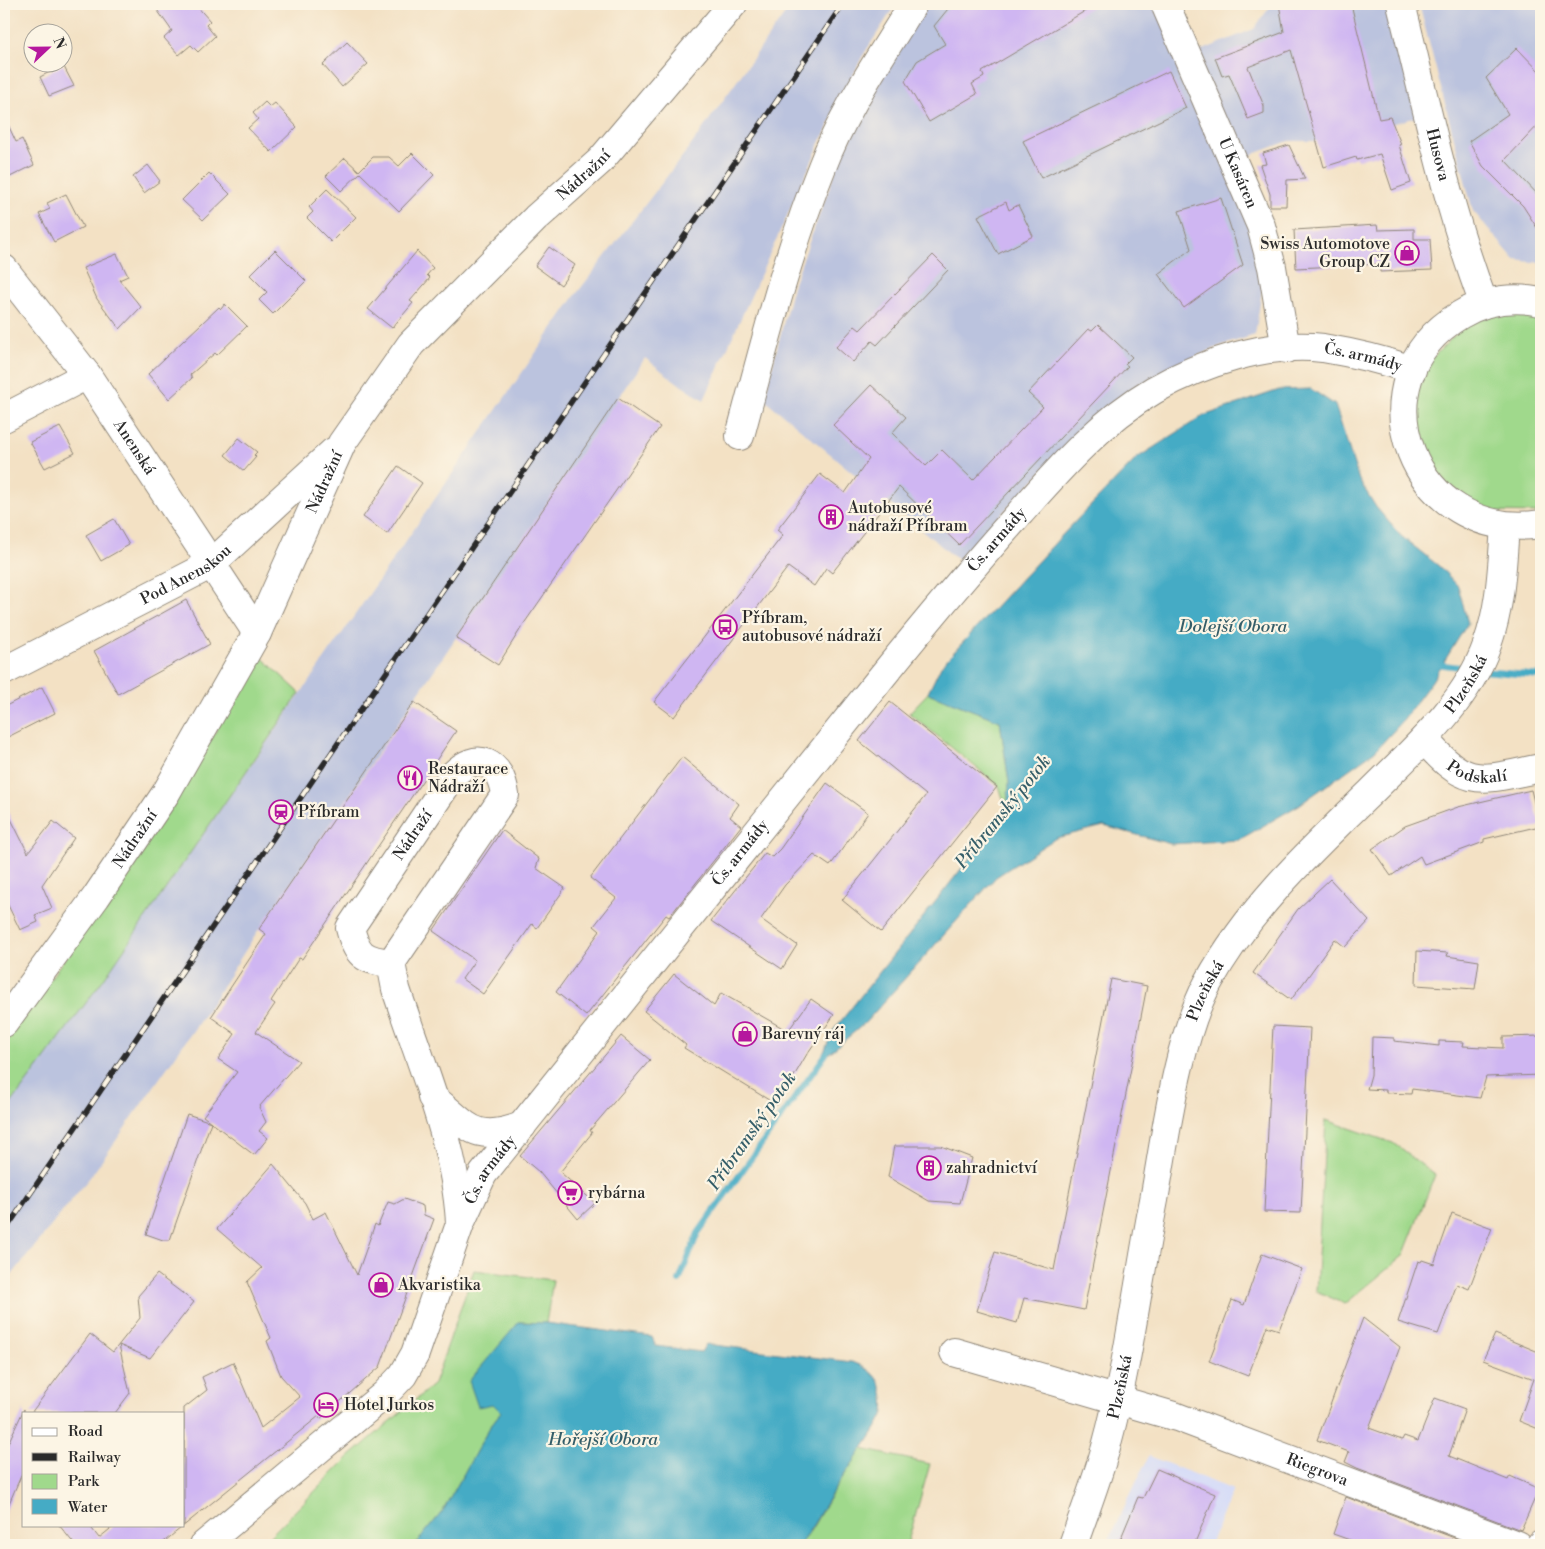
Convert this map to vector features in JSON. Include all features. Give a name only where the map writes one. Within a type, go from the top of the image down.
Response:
[{"type":"street","name":"Nádražní","points":[[4,1023],[96,897],[166,793],[257,633],[342,443],[411,344],[536,218],[600,161],[733,4]]},
{"type":"street","points":[[740,436],[786,270],[822,165],[852,105],[913,4]]},
{"type":"street","name":"U Kasáren","points":[[1165,4],[1261,226],[1272,267],[1286,349]]},
{"type":"street","name":"Husova","points":[[1401,4],[1439,157],[1470,267],[1484,304]]},
{"type":"street","name":"Anenská","points":[[4,269],[87,375],[210,565],[257,633]]},
{"type":"street","points":[[1541,302],[1516,299],[1484,304],[1450,321],[1434,335],[1412,370],[1406,390],[1404,411],[1406,432],[1411,452],[1420,471],[1443,498],[1465,514],[1485,522],[1505,526],[1541,524]]},
{"type":"street","name":"Čs. armády","points":[[204,1545],[385,1394],[402,1375],[415,1354],[460,1224],[483,1174],[950,593],[1071,456],[1115,418],[1154,390],[1195,370],[1223,360],[1254,353],[1286,349],[1320,348],[1374,358],[1412,370]]},
{"type":"street","points":[[4,418],[87,375]]},
{"type":"street","name":"Pod Anenskou","points":[[4,671],[210,565],[342,443]]},
{"type":"street","name":"Plzeňská","points":[[1073,1545],[1105,1449],[1117,1399],[1168,1121],[1184,1048],[1206,987],[1239,933],[1261,904],[1296,866],[1424,739],[1465,686],[1486,646],[1499,600],[1505,526]]},
{"type":"street","name":"Podskalí","points":[[1424,739],[1443,761],[1461,774],[1486,779],[1541,768]]},
{"type":"street","name":"Nádraží","points":[[472,762],[485,762],[494,767],[500,774],[505,795],[391,963],[372,961],[355,948],[350,928],[453,775],[459,768],[472,762]]},
{"type":"street","points":[[391,963],[396,989],[456,1174],[460,1224]]},
{"type":"street","points":[[432,1097],[478,1133],[502,1133],[522,1126]]},
{"type":"street","name":"Riegrova","points":[[954,1352],[1117,1399],[1252,1444],[1517,1545]]},
{"type":"shaded area","points":[[792,4],[896,4],[862,57],[820,143],[704,400],[645,358],[259,929],[204,1015],[94,1172],[4,1285],[4,1113],[103,980],[577,293],[692,144]]},
{"type":"shaded area","points":[[927,4],[1161,4],[1267,258],[1255,335],[1220,346],[1184,362],[1083,428],[958,560],[764,399],[793,286],[838,164],[890,62]]},
{"type":"shaded area","points":[[1272,4],[1395,4],[1417,117],[1326,141],[1289,141],[1230,163],[1186,57],[1254,29]]},
{"type":"shaded area","points":[[1419,4],[1541,4],[1541,263],[1515,260],[1473,211]]},
{"type":"shaded area","points":[[1149,1456],[1233,1490],[1210,1545],[1106,1545]]},
{"type":"green space","points":[[1502,311],[1541,313],[1541,513],[1491,512],[1442,483],[1416,433],[1416,396],[1428,362],[1466,324]]},
{"type":"green space","points":[[259,655],[300,693],[103,980],[4,1113],[4,1045],[181,792]]},
{"type":"green space","points":[[928,693],[1000,721],[1009,783],[1007,811],[999,786],[909,713]]},
{"type":"green space","points":[[1326,1120],[1393,1143],[1435,1175],[1403,1256],[1345,1304],[1316,1291]]},
{"type":"green space","points":[[474,1270],[553,1280],[546,1323],[519,1322],[493,1404],[501,1412],[491,1425],[443,1511],[415,1545],[261,1545],[349,1457],[434,1384]]},
{"type":"green space","points":[[862,1449],[930,1464],[907,1545],[799,1545],[811,1530],[833,1492]]},
{"type":"water","name":"Dolejší Obora","points":[[1311,389],[1335,405],[1359,480],[1376,507],[1401,536],[1440,567],[1458,586],[1468,623],[1432,681],[1400,724],[1375,751],[1299,805],[1239,840],[1171,844],[1104,826],[1056,838],[996,877],[865,1023],[820,1061],[833,1031],[1007,811],[1009,783],[1000,721],[928,693],[941,666],[1066,531],[1137,458],[1203,416],[1279,390]]},
{"type":"water","name":"Hořejší Obora","points":[[519,1322],[546,1323],[652,1337],[656,1346],[701,1352],[706,1344],[852,1362],[867,1369],[878,1380],[884,1395],[884,1412],[869,1439],[799,1545],[415,1545],[443,1511],[491,1425],[501,1412],[493,1404],[478,1407],[469,1381]]},
{"type":"building","points":[[153,4],[195,4],[210,21],[206,25],[215,36],[198,52],[191,45],[179,55],[164,38],[172,31]]},
{"type":"building","points":[[952,4],[1097,4],[982,72],[984,77],[972,84],[977,94],[929,122],[905,81],[917,61],[945,44],[934,26]]},
{"type":"building","points":[[1279,4],[1351,4],[1379,119],[1390,117],[1401,144],[1399,145],[1411,183],[1392,190],[1380,154],[1357,160],[1356,157],[1324,167],[1291,50],[1248,67],[1264,106],[1264,113],[1248,119],[1229,74],[1222,76],[1215,58],[1284,32]]},
{"type":"building","points":[[347,42],[368,64],[342,87],[323,65]]},
{"type":"building","points":[[1517,48],[1541,73],[1541,122],[1505,160],[1541,198],[1541,234],[1523,206],[1483,166],[1469,141],[1508,114],[1486,78]]},
{"type":"building","points":[[1169,71],[1186,108],[1041,178],[1023,141]]},
{"type":"building","points":[[50,72],[67,72],[74,86],[49,96],[40,77]]},
{"type":"building","points":[[265,102],[270,107],[275,103],[297,127],[271,152],[248,128],[258,119],[253,113]]},
{"type":"building","points":[[4,116],[16,142],[22,139],[34,165],[4,180]]},
{"type":"building","points":[[1289,145],[1305,179],[1287,180],[1286,206],[1270,206],[1270,194],[1260,165],[1266,164],[1263,153]]},
{"type":"building","points":[[412,153],[434,175],[399,211],[360,173],[341,191],[326,176],[345,158],[359,171],[373,157],[389,157],[399,166]]},
{"type":"building","points":[[148,165],[160,181],[144,193],[133,177]]},
{"type":"building","points":[[209,173],[230,194],[203,220],[182,200]]},
{"type":"building","points":[[327,189],[356,217],[331,242],[307,218],[313,212],[309,207]]},
{"type":"building","points":[[66,194],[83,227],[54,242],[39,214],[50,209],[47,203]]},
{"type":"building","points":[[1221,198],[1243,265],[1184,308],[1158,274],[1191,249],[1179,211]]},
{"type":"building","points":[[1006,202],[1009,210],[1018,205],[1033,236],[998,254],[978,216]]},
{"type":"building","points":[[1377,225],[1378,230],[1414,229],[1414,239],[1430,239],[1432,270],[1380,272],[1380,264],[1296,268],[1294,230]]},
{"type":"building","points":[[549,247],[575,265],[561,285],[535,266]]},
{"type":"building","points":[[275,250],[306,281],[273,314],[259,300],[267,292],[250,275]]},
{"type":"building","points":[[417,251],[433,268],[427,275],[430,278],[410,301],[413,303],[392,328],[368,309]]},
{"type":"building","points":[[117,254],[128,276],[119,280],[141,307],[120,329],[97,299],[83,268]]},
{"type":"building","points":[[933,255],[948,270],[877,345],[872,341],[853,362],[836,347],[855,326],[860,330]]},
{"type":"building","points":[[225,304],[247,326],[217,355],[215,353],[190,375],[192,378],[169,399],[148,374],[219,307],[221,309]]},
{"type":"building","points":[[1098,325],[1132,357],[1125,364],[1128,366],[959,545],[899,487],[832,573],[826,568],[814,586],[788,567],[674,717],[654,702],[783,535],[777,530],[820,474],[845,493],[869,459],[833,425],[871,385],[906,417],[892,433],[926,466],[942,450],[973,480],[1043,407],[1028,393],[1088,329],[1092,331]]},
{"type":"building","points":[[618,398],[660,427],[523,625],[498,665],[456,638]]},
{"type":"building","points":[[60,427],[75,453],[45,468],[30,442]]},
{"type":"building","points":[[239,438],[257,452],[254,455],[256,457],[244,471],[225,455]]},
{"type":"building","points":[[398,466],[422,483],[387,534],[363,517]]},
{"type":"building","points":[[114,519],[129,545],[101,561],[86,535]]},
{"type":"building","points":[[186,600],[210,644],[118,694],[94,651]]},
{"type":"building","points":[[42,687],[55,713],[4,739],[4,707]]},
{"type":"building","points":[[414,702],[456,731],[302,959],[299,958],[271,1001],[275,1004],[256,1032],[299,1061],[259,1107],[266,1122],[259,1131],[268,1138],[254,1155],[203,1116],[237,1072],[218,1059],[235,1034],[211,1017],[266,934],[259,929]]},
{"type":"building","points":[[890,702],[997,787],[881,932],[842,900],[926,795],[859,741]]},
{"type":"building","points":[[682,757],[739,804],[730,817],[741,826],[669,917],[666,915],[586,1016],[556,992],[600,931],[594,926],[616,898],[590,878]]},
{"type":"building","points":[[827,783],[868,813],[830,866],[814,855],[785,885],[761,919],[797,945],[782,969],[711,921],[765,853],[772,857],[780,849]]},
{"type":"building","points":[[1531,790],[1540,826],[1484,839],[1484,842],[1424,864],[1420,856],[1391,876],[1372,849],[1405,826],[1458,807]]},
{"type":"building","points":[[4,805],[28,853],[53,821],[74,838],[42,885],[52,908],[35,915],[38,922],[20,930],[4,897]]},
{"type":"building","points":[[502,830],[539,859],[536,868],[565,888],[537,928],[532,924],[483,994],[462,979],[475,960],[433,931]]},
{"type":"building","points":[[1330,879],[1369,921],[1345,947],[1335,939],[1291,1000],[1253,973],[1298,909]]},
{"type":"building","points":[[1417,951],[1448,953],[1447,956],[1479,961],[1475,989],[1416,985]]},
{"type":"building","points":[[674,974],[714,1006],[721,993],[788,1031],[811,999],[834,1015],[807,1054],[777,1105],[684,1048],[686,1045],[644,1011]]},
{"type":"building","points":[[1111,979],[1147,986],[1084,1310],[1024,1298],[1017,1323],[977,1311],[995,1252],[1054,1270]]},
{"type":"building","points":[[1273,1026],[1310,1028],[1301,1213],[1264,1212]]},
{"type":"building","points":[[621,1036],[650,1060],[590,1130],[592,1133],[560,1172],[595,1203],[578,1219],[539,1172],[520,1156]]},
{"type":"building","points":[[1541,1036],[1541,1075],[1486,1077],[1480,1098],[1412,1089],[1411,1094],[1386,1093],[1386,1090],[1367,1089],[1371,1075],[1372,1037],[1394,1038],[1394,1041],[1439,1046],[1439,1041],[1464,1042],[1463,1046],[1503,1048],[1503,1037]]},
{"type":"building","points":[[187,1114],[211,1122],[170,1240],[163,1240],[146,1234]]},
{"type":"building","name":"zahradnictví","points":[[894,1146],[941,1146],[972,1158],[960,1203],[929,1201],[888,1177]]},
{"type":"building","points":[[273,1164],[305,1203],[313,1219],[326,1212],[357,1275],[375,1224],[378,1226],[388,1202],[395,1204],[404,1199],[423,1206],[424,1215],[434,1219],[380,1367],[320,1419],[319,1416],[185,1525],[184,1408],[207,1390],[202,1377],[233,1362],[261,1428],[300,1397],[281,1376],[267,1341],[271,1338],[247,1282],[262,1268],[217,1229]]},
{"type":"building","points":[[1452,1213],[1492,1228],[1469,1289],[1457,1284],[1438,1334],[1398,1322],[1418,1261],[1421,1262],[1422,1260],[1434,1264]]},
{"type":"building","points":[[1262,1254],[1302,1269],[1279,1330],[1267,1326],[1248,1376],[1209,1361],[1232,1300],[1244,1305]]},
{"type":"building","points":[[157,1274],[194,1302],[150,1358],[119,1345],[130,1393],[116,1412],[32,1412],[90,1334],[113,1352],[140,1318],[138,1296]]},
{"type":"building","points":[[1363,1318],[1400,1347],[1369,1428],[1402,1440],[1404,1436],[1418,1441],[1435,1398],[1465,1409],[1449,1456],[1508,1480],[1510,1476],[1539,1489],[1521,1530],[1357,1468],[1345,1462],[1349,1452],[1317,1440]]},
{"type":"building","points":[[1495,1334],[1541,1353],[1541,1430],[1519,1421],[1534,1379],[1483,1360]]},
{"type":"building","points":[[22,1413],[22,1474],[4,1515],[4,1452]]},
{"type":"building","points":[[1157,1469],[1215,1494],[1194,1545],[1118,1545],[1138,1497],[1143,1498]]},
{"type":"building","points":[[1346,1497],[1473,1545],[1364,1545],[1333,1534]]},
{"type":"building","points":[[60,1526],[90,1526],[99,1538],[114,1526],[183,1526],[160,1545],[75,1545]]},
{"type":"waterway","name":"Příbramský potok","points":[[1436,664],[1468,668]]},
{"type":"waterway","name":"Příbramský potok","points":[[1483,671],[1541,676]]},
{"type":"waterway","name":"Příbramský potok","points":[[679,1281],[698,1233],[826,1054]]},
{"type":"railway","points":[[4,1232],[843,4]]},
{"type":"place","name":"Swiss Automotove Group CZ","points":[[1407,253]]},
{"type":"place","name":"Autobusové nádraží Příbram","points":[[831,517]]},
{"type":"place","name":"Příbram, autobusové nádraží","points":[[725,627]]},
{"type":"place","name":"Restaurace Nádraží","points":[[410,778]]},
{"type":"place","name":"Příbram","points":[[281,812]]},
{"type":"place","name":"Barevný ráj","points":[[745,1034]]},
{"type":"place","name":"zahradnictví","points":[[929,1168]]},
{"type":"place","name":"rybárna","points":[[570,1193]]},
{"type":"place","name":"Akvaristika","points":[[381,1285]]},
{"type":"place","name":"Hotel Jurkos","points":[[326,1405]]}]
